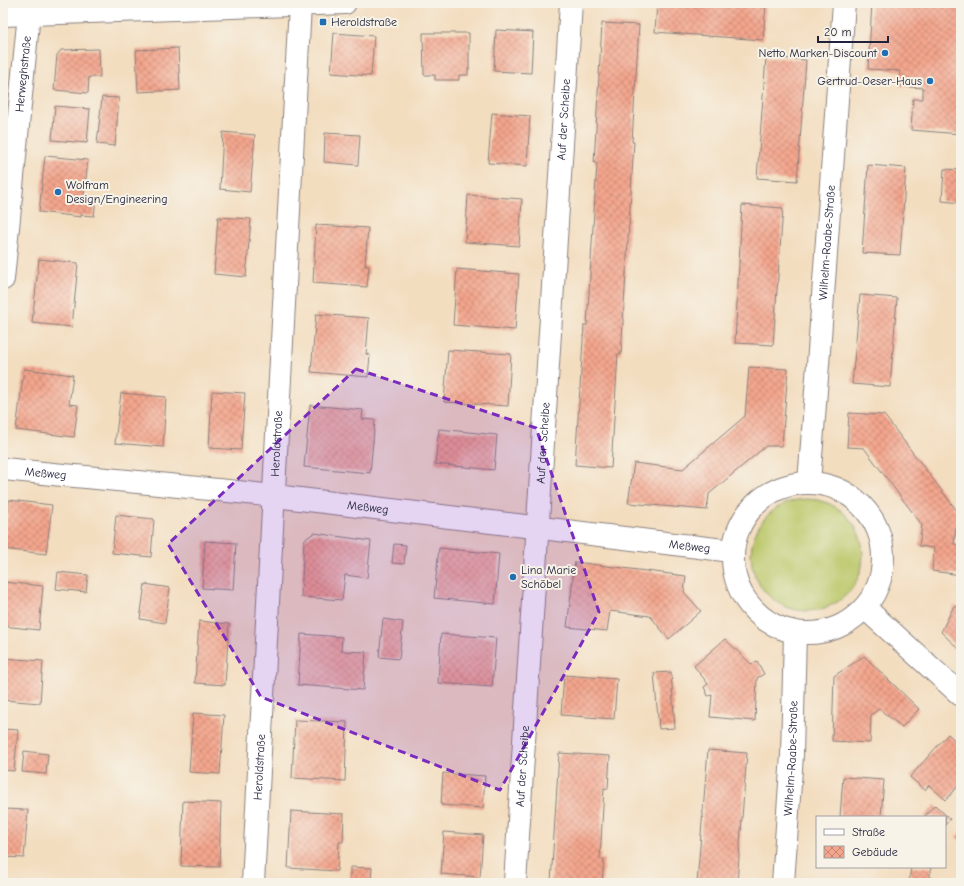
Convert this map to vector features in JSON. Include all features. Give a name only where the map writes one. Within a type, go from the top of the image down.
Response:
[{"type":"street","points":[[3,15],[345,3]]},
{"type":"street","name":"Auf der Scheibe","points":[[515,883],[571,3]]},
{"type":"street","name":"Wilhelm-Raabe-Straße","points":[[809,483],[820,351],[844,3]]},
{"type":"street","name":"Heroldstraße","points":[[253,883],[300,5]]},
{"type":"street","name":"Herweghstraße","points":[[3,279],[29,13]]},
{"type":"street","name":"Meßweg","points":[[3,469],[273,496],[732,551]]},
{"type":"street","points":[[809,483],[831,486],[863,506],[878,529],[884,558],[880,584],[865,608],[846,624],[818,633],[795,633],[757,614],[737,586],[732,551],[741,521],[760,499],[784,486],[809,483]]},
{"type":"street","points":[[865,608],[961,695]]},
{"type":"street","name":"Wilhelm-Raabe-Straße","points":[[783,883],[792,755],[795,633]]},
{"type":"highlighted area","points":[[356,369],[536,428],[599,612],[500,790],[261,697],[168,544]]},
{"type":"green space","points":[[807,499],[818,500],[828,504],[838,509],[846,516],[853,524],[858,534],[862,544],[862,566],[858,576],[853,586],[846,594],[838,601],[828,606],[818,610],[807,611],[796,610],[786,606],[776,601],[768,594],[761,586],[756,576],[752,566],[751,555],[752,544],[756,534],[761,524],[768,516],[776,509],[786,504],[796,500]]},
{"type":"building","points":[[657,3],[766,4],[763,40],[655,32]]},
{"type":"building","points":[[872,3],[961,3],[961,134],[911,130],[913,99],[923,99],[923,88],[899,86],[900,71],[868,69]]},
{"type":"building","points":[[602,23],[639,25],[632,142],[634,142],[621,355],[618,354],[611,468],[575,465],[584,325],[587,325],[597,163],[594,163]]},
{"type":"building","points":[[496,30],[533,32],[531,73],[494,71]]},
{"type":"building","points":[[334,33],[374,36],[371,76],[331,73]]},
{"type":"building","points":[[423,33],[469,33],[468,75],[459,75],[459,80],[435,80],[435,75],[424,75]]},
{"type":"building","points":[[178,48],[180,90],[138,92],[136,50]]},
{"type":"building","points":[[99,49],[100,77],[89,77],[88,93],[54,90],[57,55],[61,50]]},
{"type":"building","points":[[766,57],[806,60],[797,181],[757,178]]},
{"type":"building","points":[[102,97],[119,98],[115,146],[97,144]]},
{"type":"building","points":[[55,106],[90,109],[87,143],[52,140]]},
{"type":"building","points":[[492,113],[530,116],[527,166],[488,163]]},
{"type":"building","points":[[223,132],[255,135],[250,192],[220,189]]},
{"type":"building","points":[[325,133],[360,135],[358,165],[324,162]]},
{"type":"building","points":[[45,156],[88,160],[84,197],[96,199],[94,216],[81,215],[81,217],[39,212]]},
{"type":"building","points":[[868,165],[906,168],[900,255],[862,253]]},
{"type":"building","points":[[944,169],[961,170],[961,203],[942,201]]},
{"type":"building","points":[[468,195],[522,199],[519,246],[465,242]]},
{"type":"building","points":[[742,205],[783,208],[773,345],[735,343]]},
{"type":"building","points":[[218,217],[251,219],[246,277],[214,274]]},
{"type":"building","points":[[316,225],[368,228],[365,266],[369,266],[367,287],[313,283]]},
{"type":"building","points":[[39,259],[78,263],[72,327],[32,323]]},
{"type":"building","points":[[457,269],[519,274],[515,330],[453,325]]},
{"type":"building","points":[[860,295],[897,298],[890,387],[852,384]]},
{"type":"building","points":[[316,314],[369,318],[366,354],[370,355],[368,377],[311,372]]},
{"type":"building","points":[[448,350],[511,354],[508,406],[444,402]]},
{"type":"building","points":[[749,367],[788,369],[782,446],[766,446],[709,494],[707,510],[628,503],[634,463],[683,469],[745,416]]},
{"type":"building","points":[[24,369],[73,375],[69,404],[78,405],[74,437],[16,430]]},
{"type":"building","points":[[212,391],[245,393],[241,450],[209,448]]},
{"type":"building","points":[[121,393],[166,397],[163,447],[115,443]]},
{"type":"building","points":[[310,405],[363,410],[362,419],[375,420],[370,473],[304,467]]},
{"type":"building","points":[[849,413],[884,415],[958,512],[954,544],[961,545],[961,575],[932,571],[934,548],[919,546],[922,525],[864,448],[847,447]]},
{"type":"building","points":[[439,429],[497,435],[494,470],[435,464]]},
{"type":"building","points":[[9,500],[52,505],[46,554],[3,549]]},
{"type":"building","points":[[116,515],[154,519],[151,557],[112,553]]},
{"type":"building","points":[[314,533],[371,541],[367,578],[345,575],[342,600],[301,597],[304,540]]},
{"type":"building","points":[[205,541],[236,543],[233,590],[202,588]]},
{"type":"building","points":[[394,544],[406,545],[404,564],[392,563]]},
{"type":"building","points":[[439,548],[499,554],[495,604],[434,598]]},
{"type":"building","points":[[575,562],[686,576],[684,592],[701,611],[669,639],[650,616],[610,611],[607,631],[567,627]]},
{"type":"building","points":[[58,572],[88,575],[86,592],[56,589]]},
{"type":"building","points":[[3,582],[43,586],[39,630],[3,626]]},
{"type":"building","points":[[145,584],[170,588],[165,623],[140,619]]},
{"type":"building","points":[[954,606],[961,607],[961,651],[941,632]]},
{"type":"building","points":[[383,619],[403,622],[399,659],[379,657]]},
{"type":"building","points":[[199,621],[229,624],[225,685],[195,683]]},
{"type":"building","points":[[301,634],[342,637],[341,651],[366,652],[363,690],[298,685]]},
{"type":"building","points":[[441,634],[496,638],[492,687],[438,683]]},
{"type":"building","points":[[725,639],[751,664],[757,661],[764,674],[757,678],[755,721],[710,717],[712,695],[708,696],[704,687],[708,684],[694,666]]},
{"type":"building","points":[[864,656],[919,709],[902,727],[879,709],[871,715],[870,743],[832,741],[834,676]]},
{"type":"building","points":[[3,658],[43,661],[40,703],[3,700]]},
{"type":"building","points":[[671,672],[675,728],[659,729],[654,673]]},
{"type":"building","points":[[564,675],[617,679],[614,719],[561,715]]},
{"type":"building","points":[[193,713],[224,715],[220,774],[189,772]]},
{"type":"building","points":[[295,720],[347,722],[345,781],[292,778]]},
{"type":"building","points":[[3,729],[18,730],[14,771],[3,770]]},
{"type":"building","points":[[948,734],[961,746],[961,783],[946,800],[929,785],[925,790],[910,777]]},
{"type":"building","points":[[708,750],[747,753],[737,883],[697,883]]},
{"type":"building","points":[[24,751],[48,754],[46,774],[22,772]]},
{"type":"building","points":[[559,753],[610,756],[608,789],[604,788],[600,859],[604,859],[602,883],[551,883]]},
{"type":"building","points":[[443,773],[485,776],[483,808],[441,805]]},
{"type":"building","points":[[843,777],[884,780],[881,816],[840,816]]},
{"type":"building","points":[[183,801],[221,803],[219,867],[181,866]]},
{"type":"building","points":[[935,805],[950,819],[946,824],[946,816],[925,816]]},
{"type":"building","points":[[3,809],[28,810],[24,858],[3,857]]},
{"type":"building","points":[[291,811],[344,814],[343,842],[339,842],[337,871],[288,868]]},
{"type":"building","points":[[961,831],[961,841],[956,837]]},
{"type":"building","points":[[444,832],[483,835],[480,877],[441,874]]},
{"type":"building","points":[[350,867],[372,868],[371,883],[350,883]]},
{"type":"building","points":[[911,868],[931,868],[929,883],[909,883]]},
{"type":"place","name":"Heroldstraße","points":[[323,22]]},
{"type":"place","name":"Netto Marken-Discount","points":[[885,53]]},
{"type":"place","name":"Gertrud-Oeser-Haus","points":[[930,81]]},
{"type":"place","name":"Wolfram Design/Engineering","points":[[58,192]]},
{"type":"place","name":"Lina Marie Schöbel","points":[[513,577]]}]
